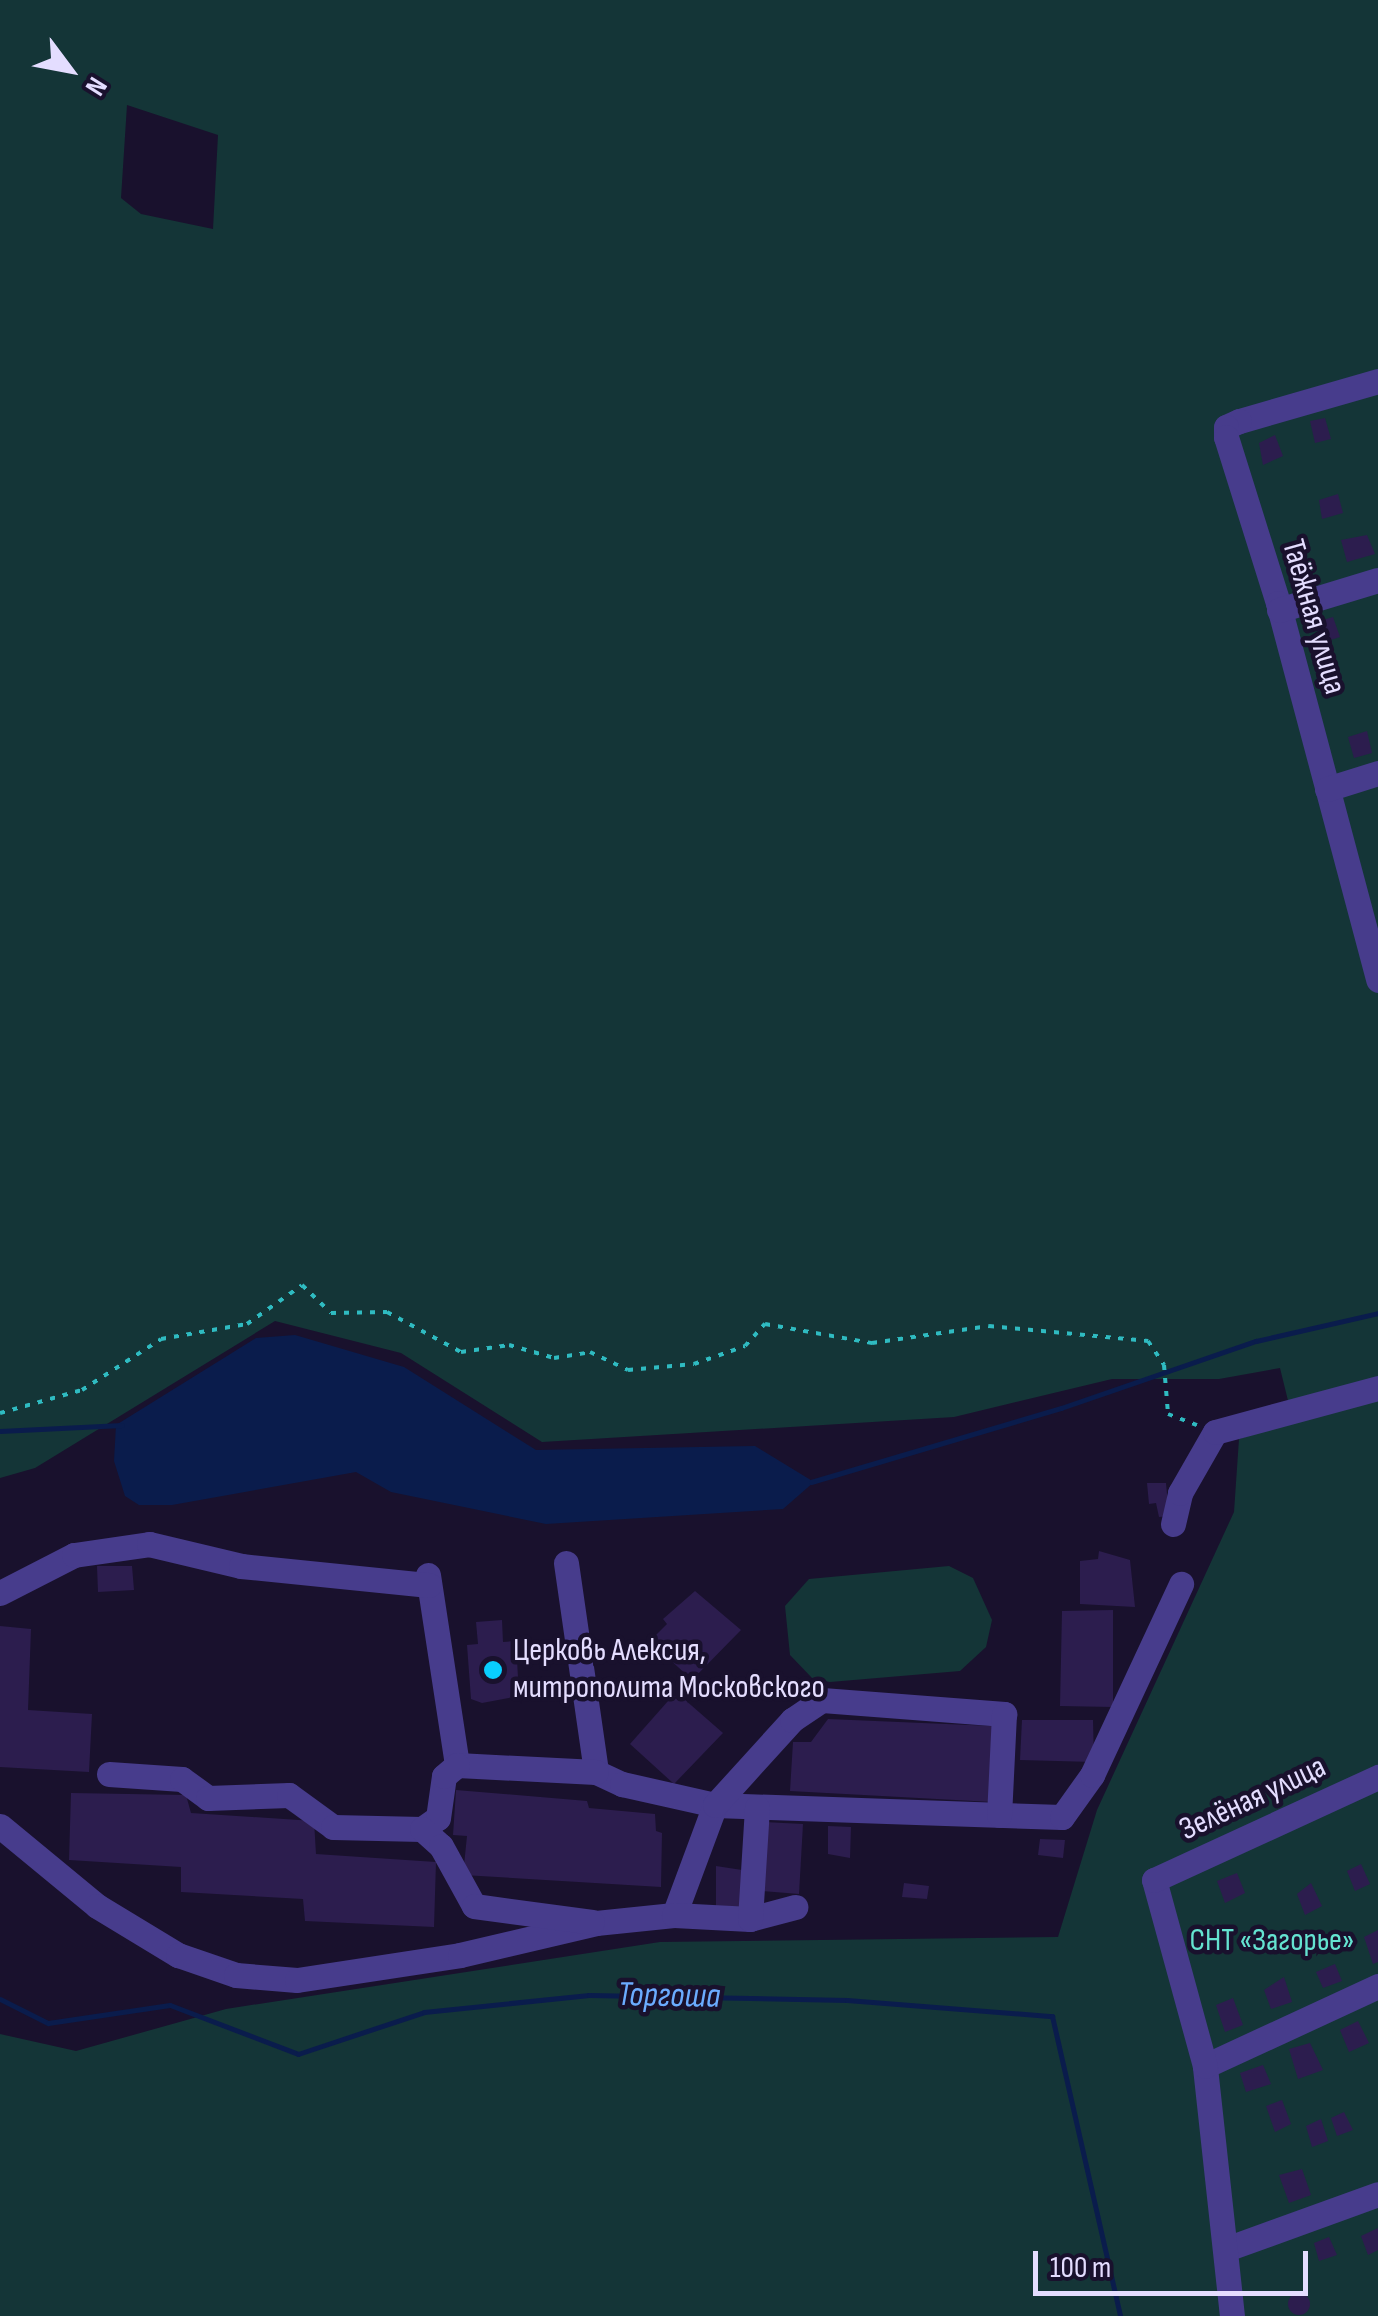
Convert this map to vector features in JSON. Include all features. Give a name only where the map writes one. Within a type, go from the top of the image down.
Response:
[{"type":"street","name":"Таёжная улица","points":[[1377,974],[1280,610],[1226,427],[1378,380]]},
{"type":"street","points":[[1280,610],[1378,580]]},
{"type":"street","points":[[1327,789],[1378,773]]},
{"type":"street","points":[[1173,1524],[1180,1493],[1215,1432],[1378,1388]]},
{"type":"street","points":[[0,1592],[74,1555],[148,1544],[241,1566],[428,1580],[457,1765]]},
{"type":"street","points":[[566,1563],[596,1772]]},
{"type":"street","points":[[109,1774],[182,1778],[208,1798],[289,1795],[334,1827],[422,1829],[438,1818],[444,1776],[457,1765],[596,1772],[622,1784],[715,1805],[1062,1817],[1072,1808],[1181,1584]]},
{"type":"street","points":[[674,1915],[715,1805],[792,1720],[822,1700],[1004,1714],[999,1815]]},
{"type":"street","name":"Зелёная улица","points":[[1205,2066],[1154,1880],[1378,1777]]},
{"type":"street","points":[[750,1920],[757,1806]]},
{"type":"street","points":[[0,1826],[96,1906],[178,1954],[236,1975],[296,1980],[539,1940],[596,1923],[674,1915],[750,1920],[796,1908]]},
{"type":"street","points":[[422,1829],[442,1846],[474,1906],[596,1923]]},
{"type":"street","points":[[1232,2316],[1229,2248],[1205,2066],[1378,1986]]},
{"type":"street","points":[[1229,2248],[1378,2194]]},
{"type":"path","points":[[0,1414],[82,1390],[162,1339],[247,1324],[302,1285],[331,1313],[387,1312],[461,1352],[509,1345],[554,1358],[590,1352],[628,1370],[694,1364],[745,1346],[765,1324],[872,1343],[988,1326],[1148,1341],[1164,1365],[1168,1414],[1215,1432]]},
{"type":"green space","name":"СНТ «Загорье»","points":[[0,0],[1378,0],[1378,2316],[0,2316],[0,2034],[76,2051],[226,2009],[660,1942],[1058,1937],[1097,1810],[1234,1512],[1239,1439],[1293,1421],[1280,1368],[1219,1379],[1112,1379],[954,1417],[542,1442],[401,1353],[275,1321],[35,1468],[0,1478]],"holes":[[[127,105],[218,135],[213,229],[141,214],[121,198]]]},
{"type":"green space","points":[[949,1566],[973,1578],[992,1620],[986,1647],[960,1671],[830,1682],[813,1679],[790,1655],[785,1606],[809,1579]]},
{"type":"water","points":[[295,1335],[404,1367],[536,1450],[755,1446],[814,1482],[783,1509],[546,1524],[391,1492],[356,1472],[172,1505],[139,1505],[125,1496],[114,1461],[116,1425],[256,1338]]},
{"type":"building","points":[[1325,418],[1331,439],[1315,443],[1310,421]]},
{"type":"building","points":[[1275,435],[1283,456],[1263,465],[1259,443]]},
{"type":"building","points":[[1338,494],[1343,513],[1322,519],[1319,500]]},
{"type":"building","points":[[1367,535],[1375,554],[1347,562],[1341,540]]},
{"type":"building","points":[[1304,550],[1311,574],[1290,578],[1284,556]]},
{"type":"building","points":[[1333,617],[1340,637],[1321,643],[1316,622]]},
{"type":"building","points":[[1367,731],[1372,753],[1354,758],[1348,737]]},
{"type":"building","points":[[1147,1483],[1166,1483],[1169,1516],[1159,1517],[1156,1503],[1149,1504]]},
{"type":"building","points":[[1099,1551],[1130,1560],[1135,1607],[1080,1604],[1080,1561],[1098,1559]]},
{"type":"building","points":[[97,1566],[132,1566],[134,1590],[98,1592]]},
{"type":"building","points":[[695,1591],[741,1630],[692,1680],[650,1641],[667,1624],[663,1619]]},
{"type":"building","points":[[1113,1610],[1113,1707],[1060,1706],[1062,1611]]},
{"type":"building","name":"Церковь Алексия, митрополита Московского","points":[[502,1620],[503,1642],[516,1641],[519,1696],[482,1703],[471,1699],[467,1645],[478,1644],[476,1622]]},
{"type":"building","points":[[0,1626],[31,1629],[28,1710],[92,1714],[89,1772],[0,1767]]},
{"type":"building","points":[[676,1692],[723,1733],[674,1784],[630,1744]]},
{"type":"building","points":[[828,1719],[993,1726],[992,1802],[790,1791],[793,1742],[811,1742]]},
{"type":"building","points":[[1022,1720],[1093,1720],[1094,1762],[1020,1760]]},
{"type":"building","points":[[456,1790],[587,1801],[589,1808],[655,1814],[656,1831],[662,1833],[661,1887],[463,1875],[467,1836],[453,1835]]},
{"type":"building","points":[[71,1793],[186,1795],[191,1813],[314,1821],[316,1854],[436,1862],[434,1927],[305,1921],[303,1899],[181,1892],[181,1867],[69,1860]]},
{"type":"building","points":[[764,1822],[803,1824],[799,1894],[761,1891]]},
{"type":"building","points":[[828,1826],[851,1827],[850,1858],[828,1854]]},
{"type":"building","points":[[1040,1839],[1065,1840],[1063,1858],[1038,1855]]},
{"type":"building","points":[[1361,1864],[1370,1884],[1355,1891],[1347,1871]]},
{"type":"building","points":[[716,1866],[742,1870],[740,1914],[716,1915]]},
{"type":"building","points":[[1237,1873],[1245,1893],[1225,1903],[1217,1881]]},
{"type":"building","points":[[904,1883],[929,1886],[927,1899],[902,1897]]},
{"type":"building","points":[[1311,1883],[1322,1906],[1305,1915],[1297,1894]]},
{"type":"building","points":[[1378,1930],[1378,1962],[1373,1964],[1364,1937]]},
{"type":"building","points":[[1335,1964],[1342,1981],[1323,1988],[1316,1972]]},
{"type":"building","points":[[1284,1977],[1292,2002],[1271,2009],[1264,1990]]},
{"type":"building","points":[[1233,1998],[1243,2025],[1225,2032],[1216,2005]]},
{"type":"building","points":[[1358,2021],[1369,2043],[1349,2052],[1340,2030]]},
{"type":"building","points":[[1310,2043],[1323,2070],[1298,2079],[1289,2049]]},
{"type":"building","points":[[1263,2065],[1271,2084],[1246,2092],[1240,2073]]},
{"type":"building","points":[[1282,2100],[1291,2124],[1275,2132],[1266,2106]]},
{"type":"building","points":[[1344,2112],[1353,2130],[1337,2136],[1331,2118]]},
{"type":"building","points":[[1321,2119],[1328,2141],[1312,2147],[1306,2126]]},
{"type":"building","points":[[1302,2169],[1311,2195],[1289,2203],[1279,2175]]},
{"type":"building","points":[[1378,2228],[1378,2250],[1368,2255],[1361,2236]]},
{"type":"building","points":[[1329,2237],[1337,2255],[1319,2261],[1314,2243]]},
{"type":"building","points":[[1299,2293],[1307,2296],[1307,2312],[1299,2315],[1291,2312],[1288,2304],[1291,2296]]},
{"type":"waterway","points":[[811,1482],[1061,1408],[1256,1341],[1378,1313]]},
{"type":"waterway","points":[[0,1431],[122,1425]]},
{"type":"waterway","name":"Торгоша","points":[[0,1999],[48,2023],[170,2005],[298,2054],[424,2012],[589,1995],[847,2000],[1052,2016],[1120,2316]]},
{"type":"place","name":"Церковь Алексия, митрополита Московского","points":[[493,1670]]}]
